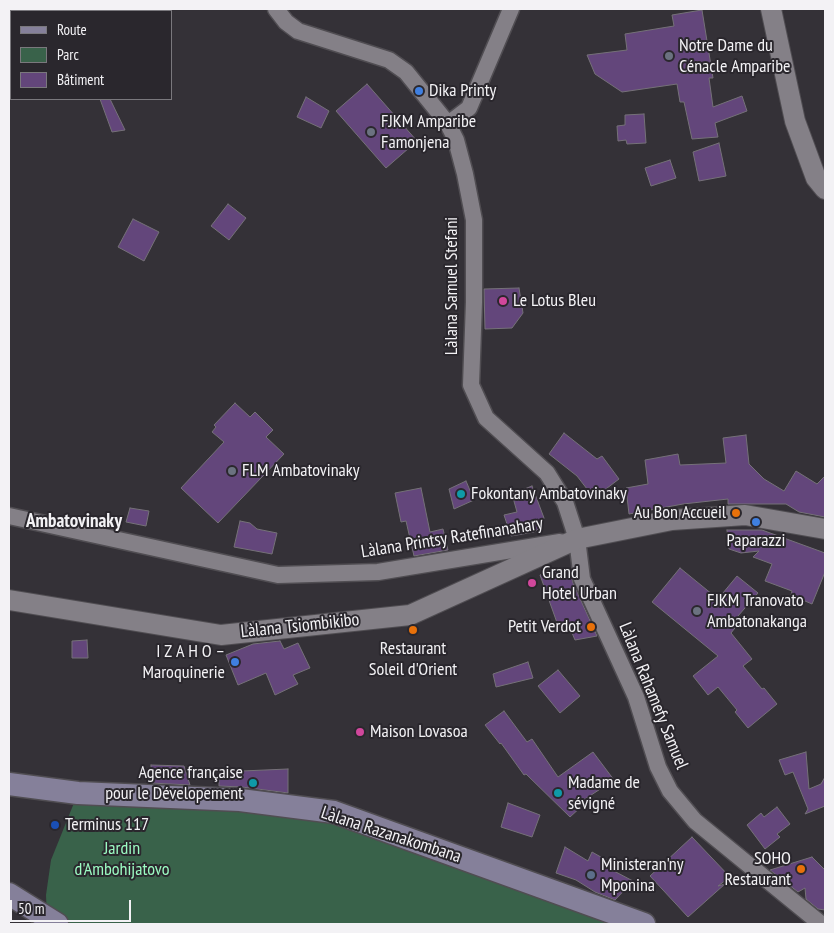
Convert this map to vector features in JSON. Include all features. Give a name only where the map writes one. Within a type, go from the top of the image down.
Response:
[{"type":"main road","name":"Làlana Razanakombana","points":[[9,784],[78,793],[240,800],[334,812],[644,924]]},
{"type":"main road","points":[[9,894],[57,924]]},
{"type":"street","name":"Làlana Samuel Stefani","points":[[276,9],[286,22],[298,32],[389,60],[406,72],[448,124],[458,149],[474,220],[471,385],[486,418],[547,473],[565,502],[577,539]]},
{"type":"street","points":[[448,124],[468,108],[511,9]]},
{"type":"street","points":[[771,9],[795,121],[816,178],[825,189]]},
{"type":"street","name":"Làlana Tsiombikibo","points":[[9,600],[221,635],[410,614],[577,539],[672,520],[745,515],[825,529]]},
{"type":"street","name":"Làlana Printsy Ratefinanahary","points":[[9,516],[278,575],[378,572],[577,539]]},
{"type":"street","name":"Làlana Rahamefy Samuel","points":[[577,539],[582,579],[636,697],[658,767],[670,791],[695,822],[821,924]]},
{"type":"green space","name":"Jardin d'Ambohijatovo","points":[[78,793],[334,812],[644,924],[59,924],[47,918],[46,895],[51,860]]},
{"type":"building","points":[[702,10],[713,78],[709,78],[713,107],[742,96],[747,111],[715,123],[718,137],[692,139],[684,102],[680,102],[677,84],[622,92],[595,74],[587,55],[627,50],[625,34],[674,26],[672,15]]},
{"type":"building","points":[[367,84],[417,141],[386,168],[336,111]]},
{"type":"building","points":[[306,97],[329,111],[321,128],[297,117]]},
{"type":"building","points":[[100,100],[110,100],[125,130],[112,132]]},
{"type":"building","points":[[644,114],[646,143],[627,144],[626,140],[618,141],[617,126],[625,125],[625,115]]},
{"type":"building","points":[[719,143],[726,176],[699,181],[693,152]]},
{"type":"building","points":[[670,160],[676,178],[651,186],[645,168]]},
{"type":"building","points":[[228,204],[246,218],[229,240],[211,226]]},
{"type":"building","points":[[133,219],[159,232],[144,261],[118,247]]},
{"type":"building","name":"Le Lotus Bleu","points":[[519,288],[523,313],[512,328],[485,329],[484,289]]},
{"type":"building","name":"FLM Ambatovinaky","points":[[235,403],[250,417],[255,412],[273,430],[266,437],[284,454],[218,523],[181,488],[224,442],[212,432],[216,427],[214,425]]},
{"type":"building","points":[[564,433],[597,459],[602,456],[619,479],[594,498],[577,476],[549,454]]},
{"type":"building","points":[[746,435],[749,464],[764,479],[784,491],[796,471],[817,484],[825,476],[825,517],[799,512],[786,504],[728,504],[728,499],[683,504],[629,514],[626,488],[648,484],[645,460],[678,454],[680,465],[726,463],[723,438]]},
{"type":"building","name":"Fokontany Ambatovinaky","points":[[466,481],[474,500],[454,509],[449,489]]},
{"type":"building","points":[[532,486],[544,518],[541,527],[534,532],[511,536],[504,515],[517,512],[512,494]]},
{"type":"building","points":[[421,488],[430,532],[443,529],[448,550],[414,556],[406,521],[401,522],[395,493]]},
{"type":"building","points":[[130,508],[149,511],[146,526],[126,522]]},
{"type":"building","points":[[240,521],[250,523],[257,529],[277,533],[272,554],[234,547]]},
{"type":"building","points":[[727,530],[762,530],[825,553],[825,572],[812,604],[791,595],[792,591],[765,581],[772,564],[753,557],[759,551],[741,553],[729,549]]},
{"type":"building","points":[[559,568],[571,574],[573,583],[597,636],[575,640],[570,628],[560,631],[540,575]]},
{"type":"building","points":[[680,568],[718,599],[737,576],[758,593],[738,616],[742,619],[731,633],[752,659],[743,666],[777,704],[748,728],[735,712],[737,710],[718,687],[708,695],[693,676],[718,656],[652,602]]},
{"type":"building","points":[[87,640],[88,658],[72,658],[72,641]]},
{"type":"building","points":[[280,641],[284,649],[298,643],[310,668],[293,675],[298,684],[275,695],[266,673],[238,685],[226,655],[253,644]]},
{"type":"building","points":[[528,662],[533,678],[496,687],[493,674]]},
{"type":"building","points":[[558,670],[580,696],[560,713],[538,686]]},
{"type":"building","points":[[504,711],[527,742],[532,739],[558,777],[593,752],[614,780],[579,803],[582,806],[570,817],[526,774],[524,775],[501,743],[485,725]]},
{"type":"building","points":[[806,752],[809,789],[821,784],[825,777],[825,806],[805,814],[808,809],[793,772],[785,775],[779,760]]},
{"type":"building","points":[[151,765],[184,766],[190,785],[151,783]]},
{"type":"building","name":"Agence française pour le Dévelopement","points":[[288,769],[288,793],[219,786],[219,772]]},
{"type":"building","points":[[508,803],[540,815],[532,837],[501,827]]},
{"type":"building","points":[[777,807],[790,824],[777,834],[780,837],[765,849],[747,825],[761,813],[764,817]]},
{"type":"building","points":[[692,837],[730,877],[718,886],[725,884],[688,917],[650,876]]},
{"type":"building","name":"Ministeran'ny Mponina","points":[[565,847],[588,861],[592,852],[615,865],[612,870],[633,881],[615,900],[595,892],[576,880],[556,873]]},
{"type":"building","points":[[812,857],[825,870],[825,910],[818,909],[806,899],[805,888],[798,892],[770,870]]},
{"type":"place","name":"Notre Dame du Cénacle Amparibe","points":[[669,56]]},
{"type":"place","name":"Dika Printy","points":[[419,91]]},
{"type":"place","name":"FJKM Amparibe Famonjena","points":[[371,132]]},
{"type":"place","name":"Le Lotus Bleu","points":[[503,301]]},
{"type":"place","name":"FLM Ambatovinaky","points":[[232,471]]},
{"type":"place","name":"Fokontany Ambatovinaky","points":[[461,494]]},
{"type":"place","name":"Au Bon Accueil","points":[[736,513]]},
{"type":"place","name":"Paparazzi","points":[[756,522]]},
{"type":"place","name":"Grand Hotel Urban","points":[[532,583]]},
{"type":"place","name":"FJKM Tranovato Ambatonakanga","points":[[697,611]]},
{"type":"place","name":"Petit Verdot","points":[[591,627]]},
{"type":"place","name":"Restaurant Soleil d'Orient","points":[[413,630]]},
{"type":"place","name":"I Z A H O – Maroquinerie","points":[[235,662]]},
{"type":"place","name":"Maison Lovasoa","points":[[360,732]]},
{"type":"place","name":"Agence française pour le Dévelopement","points":[[253,783]]},
{"type":"place","name":"Madame de sévigné","points":[[558,793]]},
{"type":"place","name":"Terminus 117","points":[[55,825]]},
{"type":"place","name":"SOHO Restaurant","points":[[801,869]]},
{"type":"place","name":"Ministeran'ny Mponina","points":[[591,875]]},
{"type":"district","name":"Ambatovinaky","points":[[74,522]]}]
